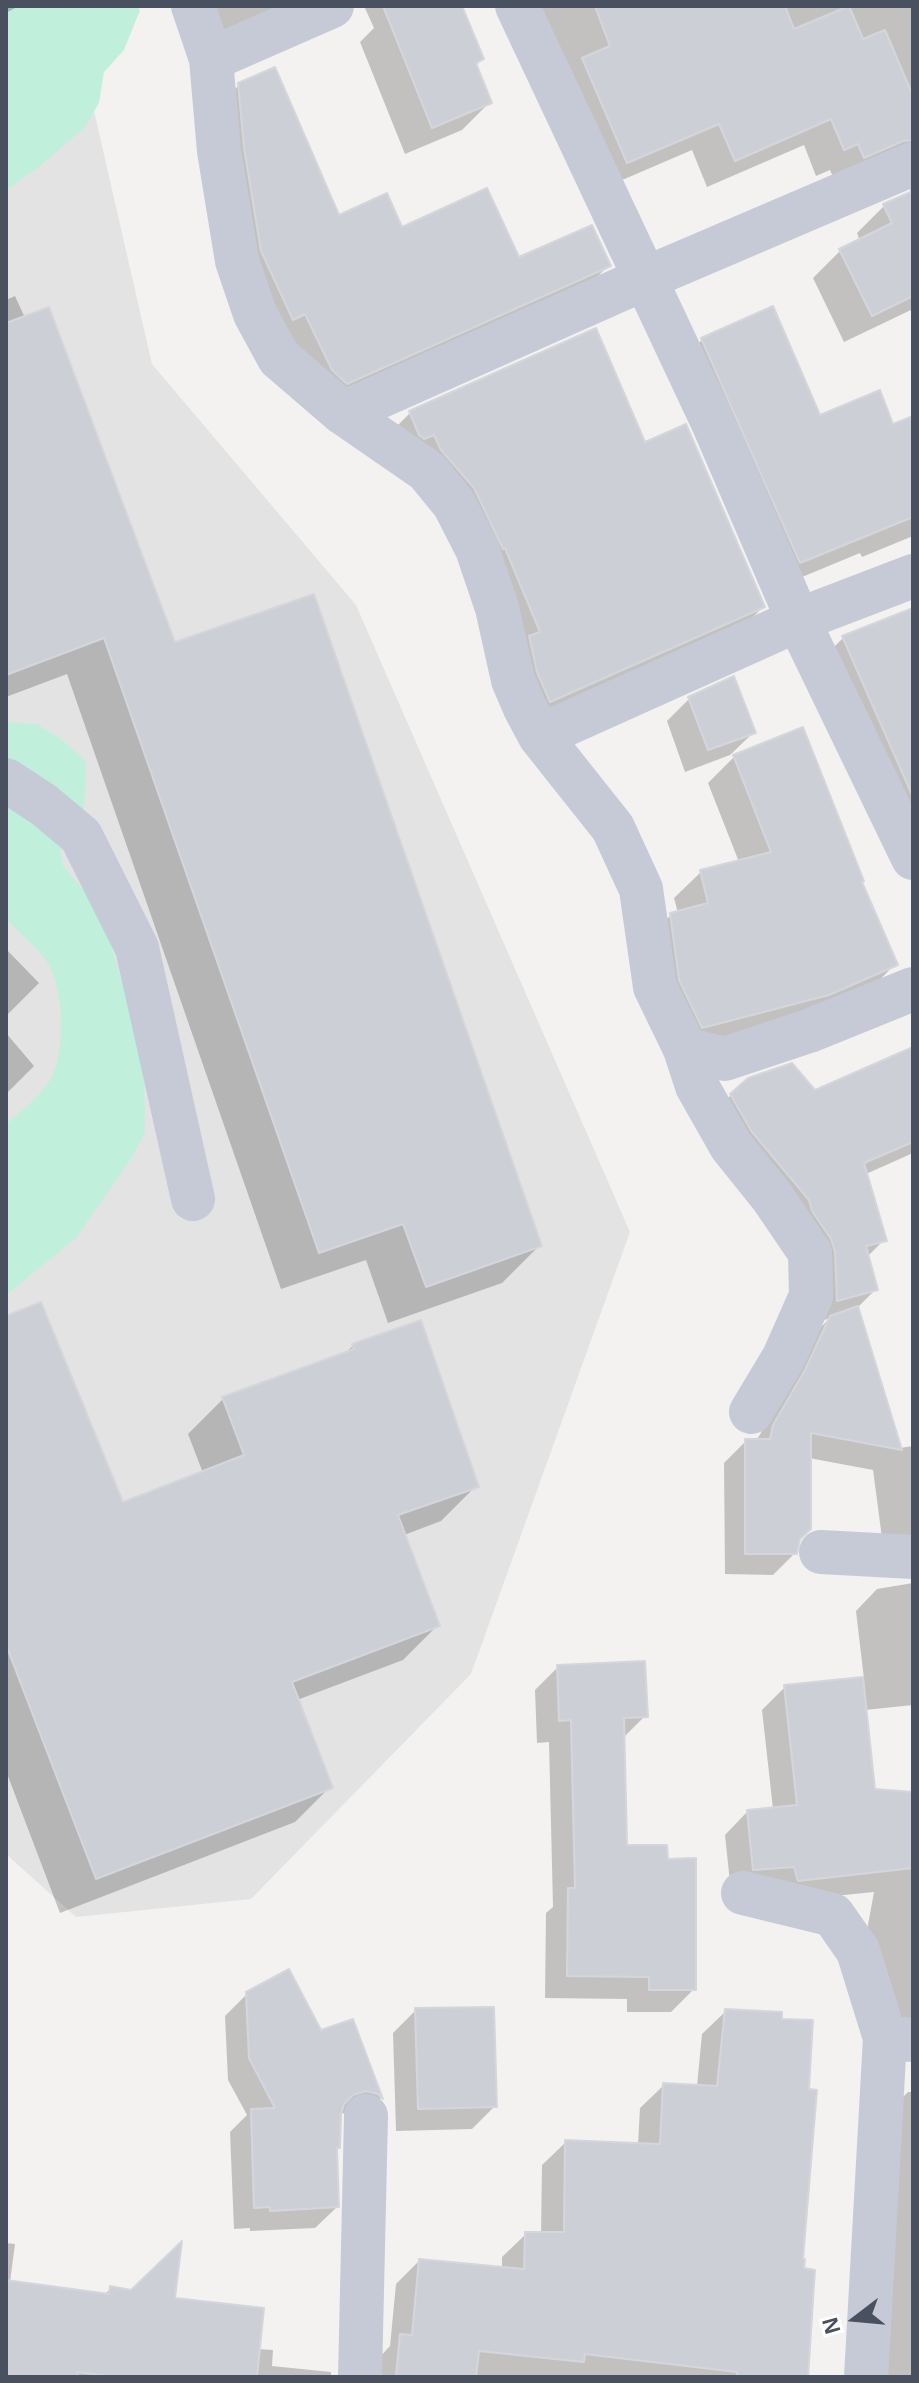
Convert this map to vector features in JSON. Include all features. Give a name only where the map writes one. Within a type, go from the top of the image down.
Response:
[{"type":"street","points":[[193,6],[211,59],[228,217],[237,261],[255,314],[279,358],[343,413],[427,471],[454,504],[477,549],[497,608],[513,680],[525,708],[540,736],[613,828],[641,889],[655,987],[685,1049],[697,1086],[731,1146],[772,1197],[810,1253],[811,1296],[784,1357],[751,1412]]},
{"type":"street","points":[[211,59],[332,6]]},
{"type":"street","points":[[517,6],[714,425],[798,620],[913,858]]},
{"type":"street","points":[[343,413],[913,164]]},
{"type":"street","points":[[540,736],[798,620],[913,576]]},
{"type":"street","points":[[6,780],[44,805],[81,836],[137,948],[193,1199]]},
{"type":"street","points":[[685,1049],[725,1059],[809,1031],[913,989]]},
{"type":"street","points":[[821,1552],[913,1557]]},
{"type":"street","points":[[743,1893],[833,1915],[858,1951],[899,2039],[866,2377]]},
{"type":"street","points":[[360,2377],[366,2116]]},
{"type":"shaded area","points":[[6,6],[70,6],[152,364],[356,605],[630,1232],[471,1674],[251,1899],[76,1917],[6,1854]]},
{"type":"green space","points":[[6,6],[137,6],[140,10],[124,50],[104,72],[99,103],[85,127],[40,166],[6,190]]},
{"type":"green space","points":[[6,722],[37,724],[62,740],[86,762],[84,815],[58,839],[63,866],[93,901],[104,920],[126,996],[144,1077],[145,1132],[132,1157],[76,1238],[6,1295],[6,1124],[47,1085],[58,1059],[61,1026],[58,992],[49,965],[6,919]]},
{"type":"building","points":[[383,6],[462,6],[484,59],[476,63],[492,103],[432,128]]},
{"type":"building","points":[[595,6],[785,6],[794,29],[849,6],[863,39],[885,30],[913,96],[913,140],[903,141],[864,158],[858,144],[844,150],[831,119],[735,161],[719,124],[627,163],[582,58],[610,46]]},
{"type":"building","points":[[275,67],[339,215],[387,193],[402,227],[487,188],[519,257],[592,225],[611,266],[347,384],[332,370],[305,314],[293,320],[261,251],[244,148],[238,83]]},
{"type":"building","points":[[913,191],[913,296],[872,316],[839,249],[892,223],[883,204]]},
{"type":"building","points":[[773,306],[820,415],[880,390],[893,424],[913,416],[913,517],[800,563],[701,338]]},
{"type":"building","points":[[49,307],[175,642],[314,594],[542,1246],[426,1287],[403,1224],[319,1253],[104,638],[6,675],[6,323]]},
{"type":"building","points":[[596,328],[645,442],[686,424],[765,607],[550,702],[537,672],[529,636],[540,632],[505,548],[474,488],[441,450],[434,435],[424,439],[419,435],[409,411]]},
{"type":"building","points":[[913,608],[913,797],[842,636]]},
{"type":"building","points":[[734,676],[756,733],[708,750],[688,697]]},
{"type":"building","points":[[803,727],[862,882],[898,965],[829,995],[702,1028],[679,980],[670,913],[708,903],[700,870],[771,852],[733,755]]},
{"type":"building","points":[[913,1047],[913,1142],[864,1163],[887,1241],[866,1246],[878,1290],[837,1301],[835,1252],[831,1239],[812,1211],[809,1200],[752,1132],[730,1094],[748,1078],[792,1063],[815,1090]]},
{"type":"building","points":[[41,1302],[123,1502],[244,1455],[222,1397],[354,1349],[352,1344],[421,1320],[479,1487],[398,1515],[440,1626],[292,1682],[333,1788],[96,1879],[6,1645],[6,1316]]},
{"type":"building","points":[[858,1306],[902,1450],[811,1433],[811,1529],[800,1539],[797,1554],[745,1554],[745,1439],[770,1439],[773,1425],[805,1370],[830,1316]]},
{"type":"building","points":[[645,1661],[648,1717],[624,1718],[627,1845],[667,1845],[668,1859],[696,1858],[696,1990],[649,1990],[649,1977],[567,1976],[568,1888],[575,1888],[571,1720],[559,1721],[557,1665]]},
{"type":"building","points":[[863,1677],[875,1789],[913,1792],[913,1868],[798,1881],[794,1867],[753,1870],[747,1810],[797,1805],[784,1685]]},
{"type":"building","points":[[289,1969],[321,2030],[353,2019],[383,2099],[366,2091],[353,2095],[344,2104],[340,2148],[337,2148],[339,2207],[270,2211],[270,2207],[254,2208],[251,2109],[275,2108],[249,2058],[246,1992]]},
{"type":"building","points":[[494,2007],[497,2107],[418,2109],[415,2008]]},
{"type":"building","points":[[725,2009],[782,2012],[782,2019],[813,2020],[809,2089],[817,2090],[803,2259],[804,2268],[815,2270],[808,2377],[737,2377],[737,2372],[585,2354],[584,2362],[479,2351],[476,2377],[396,2377],[400,2334],[412,2335],[419,2259],[524,2269],[525,2232],[564,2232],[565,2140],[660,2144],[663,2083],[717,2086]]},
{"type":"building","points":[[182,2241],[175,2298],[264,2308],[257,2377],[114,2377],[78,2372],[77,2377],[6,2377],[6,2280],[109,2294],[110,2286],[131,2290]]}]
